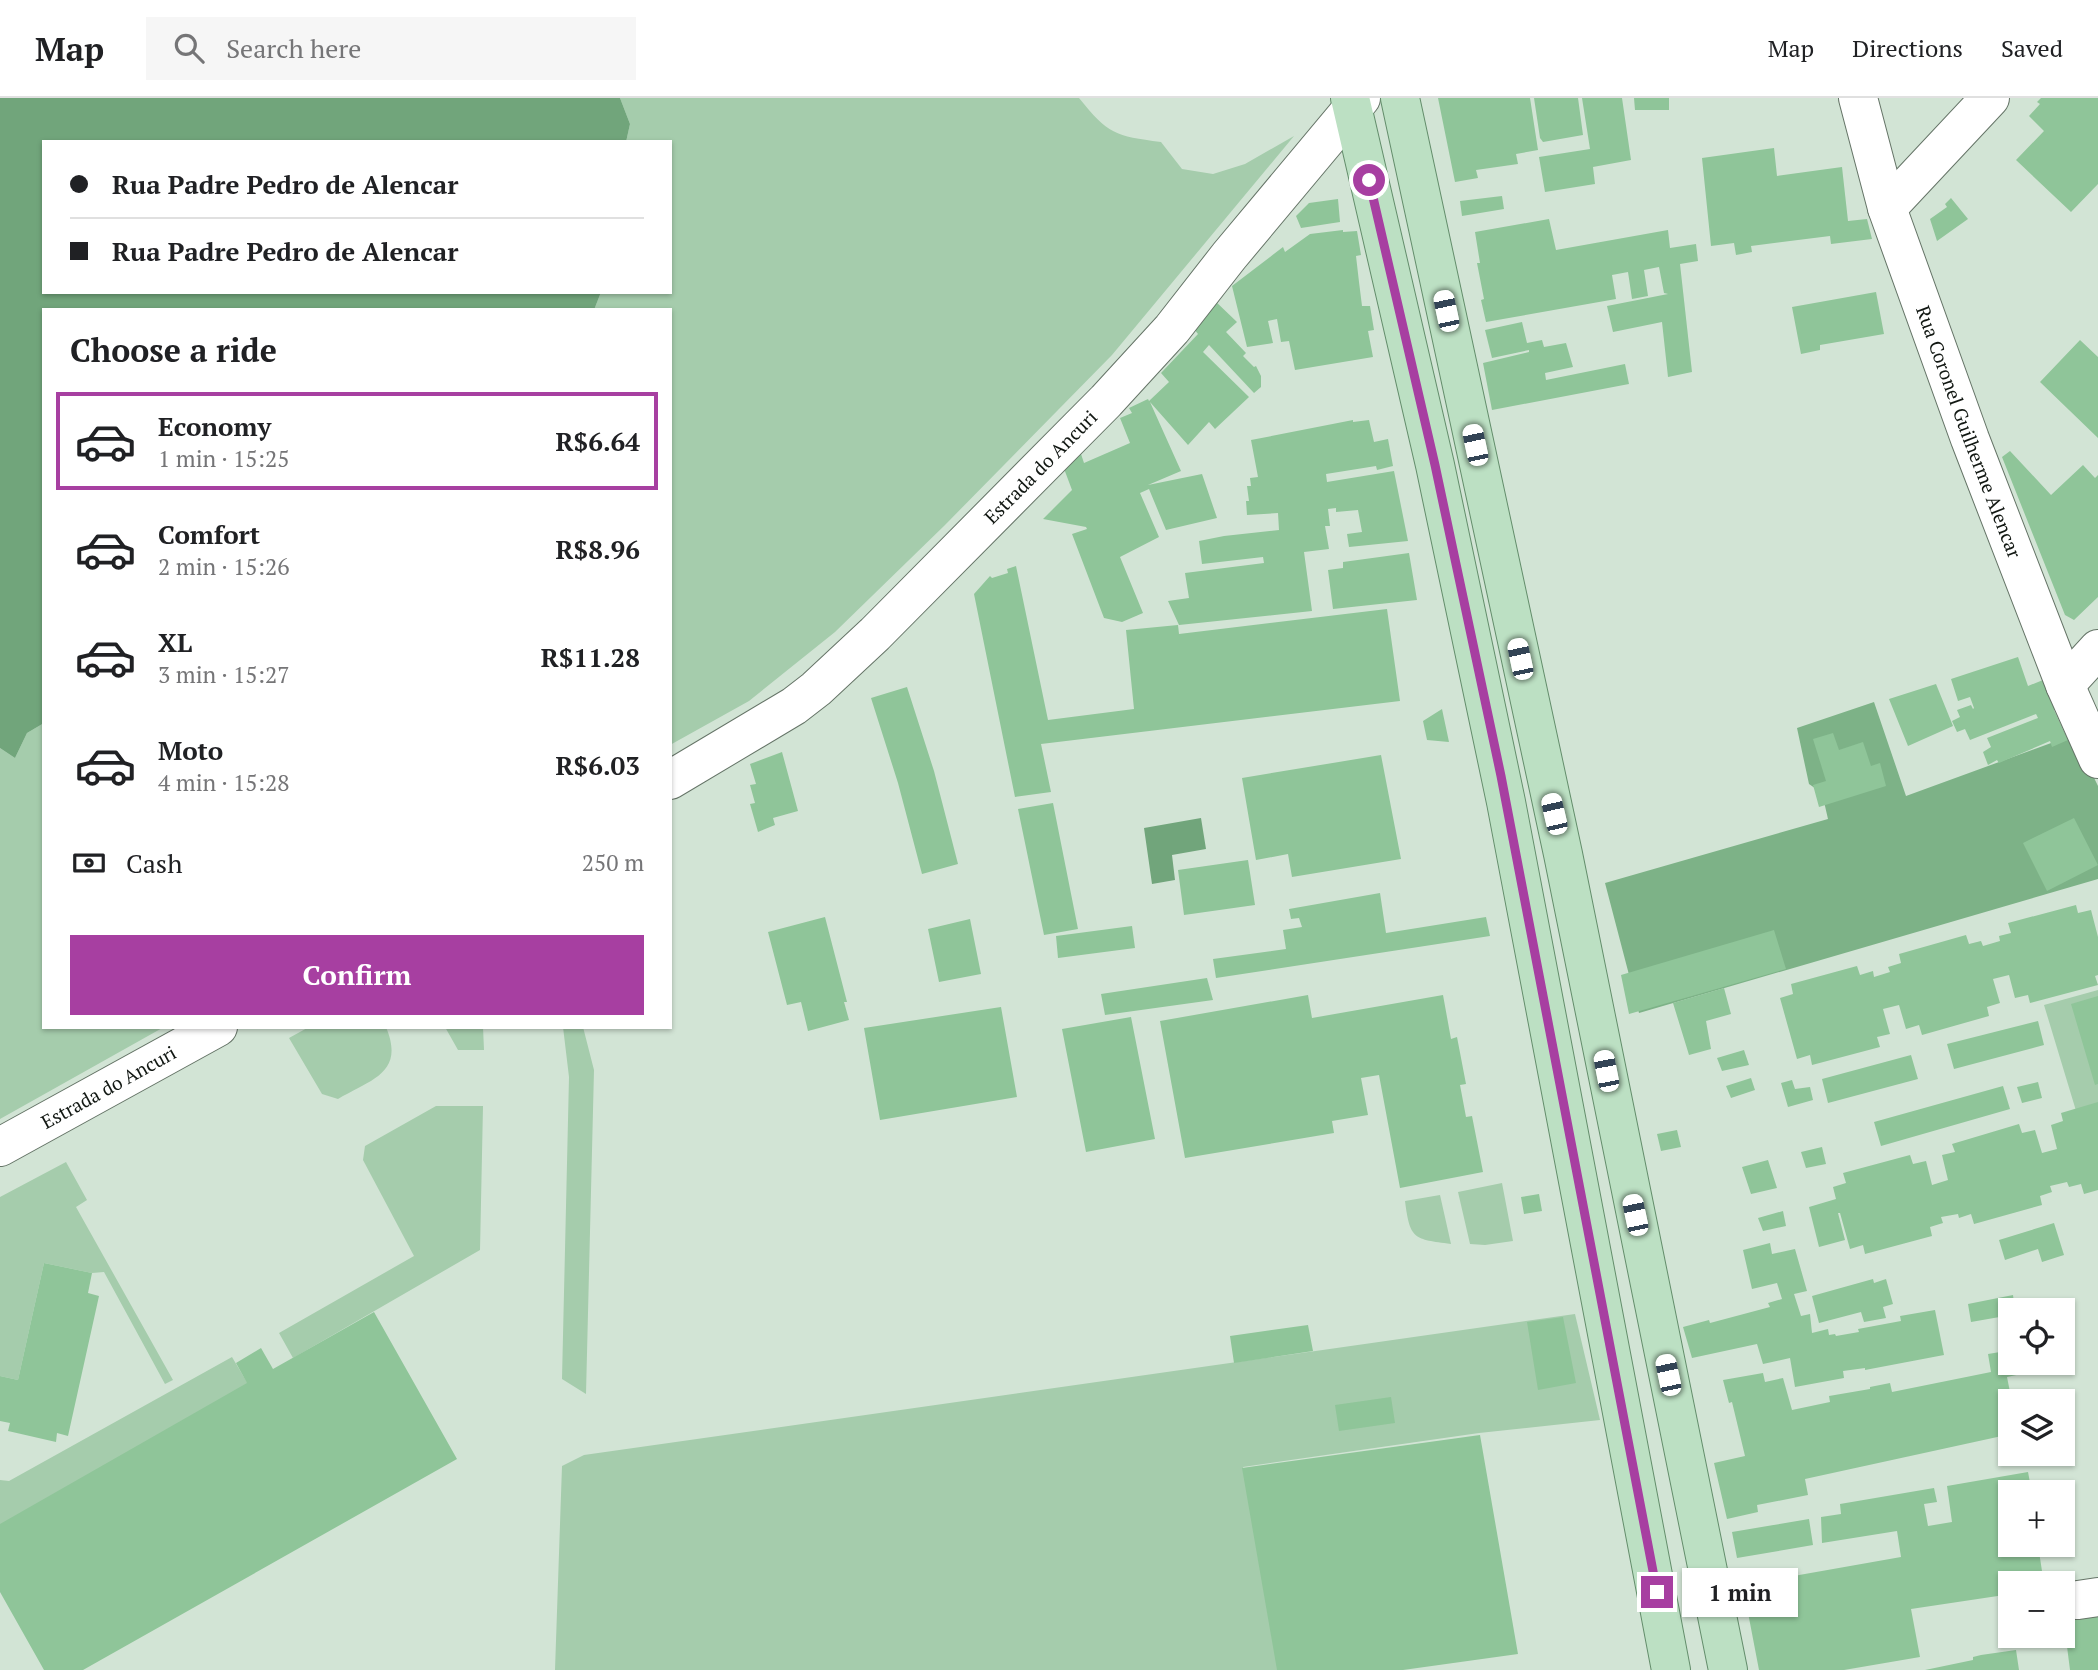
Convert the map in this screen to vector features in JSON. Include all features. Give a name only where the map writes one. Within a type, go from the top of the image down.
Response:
[{"type":"main road","points":[[1400,98],[1563,854],[1728,1670]]},
{"type":"main road","points":[[1355,101],[1485,698],[1671,1670]]},
{"type":"main road","points":[[1587,1224],[1635,1215]]},
{"type":"street","name":"Rua Coronel Guilherme Alencar","points":[[1858,98],[1887,208],[1970,439],[2065,685],[2098,759]]},
{"type":"street","points":[[1887,208],[1990,98]]},
{"type":"street","name":"Estrada do Ancuri","points":[[672,779],[794,706],[874,634],[1106,401],[1172,329],[1355,101]]},
{"type":"street","points":[[2065,685],[2098,649]]},
{"type":"street","name":"Estrada do Ancuri","points":[[0,1147],[214,1029]]},
{"type":"shaded area","points":[[0,98],[620,98],[630,124],[626,140],[42,140],[42,294],[600,294],[595,308],[42,308],[42,724],[27,733],[15,758],[0,748]]},
{"type":"shaded area","points":[[620,98],[1079,98],[1098,119],[1114,131],[1133,138],[1161,142],[1182,169],[1213,174],[1245,164],[1294,136],[1112,355],[945,525],[835,632],[749,701],[672,744],[672,308],[595,308],[600,294],[672,294],[672,140],[626,140],[630,124]]},
{"type":"shaded area","points":[[1874,702],[1906,796],[2073,735],[2098,786],[2098,879],[1639,1013],[1605,883],[1828,819],[1822,793],[1809,784],[1797,728]]},
{"type":"shaded area","points":[[42,724],[42,1029],[160,1029],[0,1119],[0,748],[15,758],[27,733]]},
{"type":"shaded area","points":[[1201,818],[1206,849],[1172,855],[1175,880],[1152,884],[1144,828]]},
{"type":"shaded area","points":[[2098,990],[2098,1108],[2077,1114],[2044,1005]]},
{"type":"shaded area","points":[[305,1029],[387,1029],[391,1042],[391,1055],[382,1073],[338,1099],[322,1094],[289,1038]]},
{"type":"shaded area","points":[[446,1029],[483,1029],[484,1050],[458,1050]]},
{"type":"shaded area","points":[[563,1029],[584,1029],[594,1070],[586,1394],[562,1379],[569,1077]]},
{"type":"shaded area","points":[[436,1106],[483,1106],[480,1250],[293,1358],[279,1333],[414,1256],[363,1160],[365,1146]]},
{"type":"shaded area","points":[[66,1162],[87,1200],[76,1207],[173,1380],[165,1384],[104,1272],[92,1273],[44,1263],[18,1380],[0,1376],[0,1197]]},
{"type":"shaded area","points":[[1502,1183],[1513,1241],[1470,1244],[1458,1192]]},
{"type":"shaded area","points":[[1440,1195],[1451,1244],[1429,1241],[1416,1235],[1409,1223],[1405,1201]]},
{"type":"shaded area","points":[[1575,1314],[1600,1420],[1479,1433],[1243,1467],[1278,1670],[555,1670],[562,1466],[584,1455]]},
{"type":"shaded area","points":[[232,1357],[248,1384],[0,1526],[0,1480],[9,1481]]},
{"type":"building","points":[[1438,98],[1530,98],[1538,150],[1516,154],[1518,164],[1476,170],[1478,178],[1455,182]]},
{"type":"building","points":[[1534,98],[1578,98],[1583,135],[1543,142],[1540,138]]},
{"type":"building","points":[[1582,98],[1622,98],[1631,160],[1593,167],[1595,184],[1545,192],[1539,157],[1590,149]]},
{"type":"building","points":[[1634,98],[1669,98],[1669,110],[1635,110]]},
{"type":"building","points":[[2041,98],[2098,98],[2098,184],[2071,212],[2016,160],[2044,131],[2029,116],[2040,104],[2037,102]]},
{"type":"building","points":[[1774,148],[1777,176],[1842,167],[1848,221],[1867,219],[1872,239],[1831,244],[1830,236],[1751,246],[1752,252],[1736,255],[1734,243],[1711,246],[1702,158]]},
{"type":"building","points":[[1502,196],[1504,209],[1462,216],[1460,201]]},
{"type":"building","points":[[1951,198],[1968,219],[1937,241],[1930,219],[1947,207],[1945,204]]},
{"type":"building","points":[[1338,199],[1340,222],[1301,228],[1296,216],[1309,203]]},
{"type":"building","points":[[1549,219],[1556,250],[1668,230],[1670,248],[1696,244],[1698,261],[1680,264],[1692,372],[1668,377],[1662,322],[1613,332],[1607,306],[1668,294],[1664,293],[1659,267],[1644,270],[1648,296],[1632,299],[1628,272],[1612,275],[1616,299],[1486,322],[1481,300],[1484,299],[1477,263],[1480,263],[1475,232]]},
{"type":"building","points":[[1357,231],[1361,255],[1356,256],[1362,306],[1370,306],[1374,330],[1368,331],[1373,357],[1295,370],[1289,341],[1281,342],[1277,319],[1268,321],[1273,343],[1247,347],[1232,286],[1283,247],[1285,252],[1310,234]]},
{"type":"building","points":[[1876,292],[1884,334],[1820,345],[1820,350],[1801,354],[1792,307]]},
{"type":"building","points":[[1213,299],[1237,322],[1226,332],[1246,353],[1243,356],[1256,366],[1261,376],[1261,387],[1254,393],[1209,345],[1203,352],[1249,397],[1215,429],[1209,422],[1188,445],[1150,402],[1181,471],[1148,485],[1202,474],[1217,518],[1166,530],[1149,489],[1140,493],[1159,537],[1120,557],[1143,613],[1122,622],[1104,618],[1072,534],[1087,529],[1086,527],[1043,519],[1072,490],[1063,466],[1081,454],[1084,463],[1130,443],[1120,418],[1132,413],[1129,408],[1148,399],[1149,401],[1169,382],[1161,373],[1198,334],[1190,324]]},
{"type":"building","points":[[1522,322],[1527,343],[1542,340],[1544,347],[1566,343],[1573,367],[1545,373],[1546,380],[1625,364],[1629,384],[1492,410],[1483,363],[1529,350],[1492,358],[1485,330]]},
{"type":"building","points":[[2080,340],[2098,357],[2098,438],[2040,382]]},
{"type":"building","points":[[1353,420],[1369,420],[1374,442],[1388,439],[1393,466],[1326,474],[1327,482],[1394,471],[1408,541],[1349,547],[1347,534],[1362,532],[1358,510],[1336,512],[1336,508],[1328,509],[1330,526],[1325,526],[1329,549],[1304,552],[1312,611],[1179,625],[1168,601],[1189,598],[1185,573],[1264,563],[1263,557],[1202,564],[1199,541],[1279,530],[1278,513],[1247,515],[1247,486],[1251,486],[1250,478],[1258,477],[1251,440]]},
{"type":"building","points":[[2010,451],[2051,495],[2083,465],[2095,478],[2098,475],[2098,597],[2074,620],[2065,615],[2002,457]]},
{"type":"building","points":[[1409,553],[1417,600],[1333,609],[1328,570],[1343,568],[1343,562]]},
{"type":"building","points":[[1016,566],[1048,720],[1134,709],[1126,630],[1178,625],[1179,634],[1387,609],[1400,701],[1041,744],[1051,792],[1015,797],[974,594],[990,576],[992,578],[1008,573],[1007,569]]},
{"type":"building","points":[[2018,657],[2028,686],[2043,680],[2058,708],[2054,710],[2068,740],[2052,747],[2050,741],[1999,763],[1997,760],[1988,765],[1983,752],[1991,747],[1987,738],[2038,718],[2036,714],[1970,740],[1965,729],[1957,732],[1952,721],[1960,717],[1957,710],[1971,705],[1974,708],[1970,697],[1958,701],[1951,679]]},
{"type":"building","points":[[1936,684],[1953,726],[1908,746],[1889,699]]},
{"type":"building","points":[[907,687],[934,771],[958,864],[922,874],[898,783],[871,698]]},
{"type":"building","points":[[1442,709],[1449,742],[1427,740],[1423,721]]},
{"type":"building","points":[[1833,733],[1839,750],[1863,742],[1871,766],[1880,763],[1886,786],[1819,807],[1813,785],[1826,781],[1813,739]]},
{"type":"building","points":[[782,752],[798,811],[773,818],[775,825],[758,832],[750,804],[755,803],[750,785],[756,784],[750,764]]},
{"type":"building","points":[[1381,755],[1401,859],[1292,877],[1288,854],[1256,860],[1242,778]]},
{"type":"building","points":[[1053,803],[1078,929],[1044,935],[1018,809]]},
{"type":"building","points":[[2074,818],[2098,865],[2047,891],[2023,843]]},
{"type":"building","points":[[1248,860],[1255,905],[1184,915],[1178,870]]},
{"type":"building","points":[[1380,893],[1386,933],[1486,917],[1490,936],[1216,978],[1213,959],[1286,949],[1283,930],[1302,927],[1299,918],[1291,919],[1289,909]]},
{"type":"building","points":[[2076,905],[2078,913],[2091,910],[2098,937],[2098,975],[2095,976],[2098,985],[2030,1003],[2028,995],[2015,998],[2009,975],[1993,979],[2000,1003],[1987,1007],[1989,1016],[1922,1035],[1919,1025],[1906,1029],[1899,1005],[1883,1009],[1890,1034],[1877,1037],[1880,1047],[1812,1065],[1810,1055],[1797,1059],[1780,998],[1793,994],[1791,984],[1857,966],[1860,975],[1873,971],[1874,977],[1890,972],[1888,967],[1901,963],[1899,954],[1966,935],[1969,944],[1981,941],[1983,946],[2000,941],[1999,936],[2011,933],[2008,923]]},
{"type":"building","points":[[825,917],[847,1002],[844,1002],[849,1020],[808,1031],[801,1002],[787,1005],[768,932]]},
{"type":"building","points":[[970,919],[981,974],[939,982],[928,929]]},
{"type":"building","points":[[1132,926],[1135,948],[1058,958],[1056,936]]},
{"type":"building","points":[[1774,930],[1786,969],[1629,1014],[1621,975]]},
{"type":"building","points":[[1207,978],[1213,1000],[1105,1015],[1101,994]]},
{"type":"building","points":[[1724,988],[1731,1014],[1706,1021],[1711,1049],[1689,1055],[1673,1003]]},
{"type":"building","points":[[1308,995],[1312,1018],[1443,995],[1451,1039],[1457,1037],[1466,1084],[1460,1085],[1466,1117],[1472,1116],[1483,1172],[1400,1188],[1379,1075],[1361,1078],[1368,1115],[1332,1121],[1334,1133],[1185,1158],[1160,1021]]},
{"type":"building","points":[[2098,996],[2098,1084],[2095,1085],[2071,1004]]},
{"type":"building","points":[[1001,1007],[1017,1097],[880,1120],[864,1028]]},
{"type":"building","points":[[1131,1017],[1155,1139],[1086,1152],[1062,1029]]},
{"type":"building","points":[[2038,1021],[2044,1045],[1954,1069],[1947,1044]]},
{"type":"building","points":[[1744,1050],[1749,1065],[1722,1071],[1717,1058]]},
{"type":"building","points":[[1911,1055],[1918,1079],[1828,1103],[1822,1079]]},
{"type":"building","points":[[1751,1078],[1755,1090],[1731,1098],[1726,1086]]},
{"type":"building","points":[[1792,1080],[1795,1089],[1810,1087],[1813,1100],[1788,1107],[1781,1083]]},
{"type":"building","points":[[2038,1082],[2042,1098],[2022,1103],[2017,1087]]},
{"type":"building","points":[[2003,1086],[2010,1109],[1881,1146],[1874,1122]]},
{"type":"building","points":[[2098,1102],[2098,1190],[2084,1194],[2081,1184],[2069,1187],[2067,1182],[2050,1186],[2052,1192],[2040,1196],[2042,1205],[1974,1224],[1971,1214],[1959,1218],[1958,1214],[1941,1217],[1943,1223],[1930,1227],[1932,1236],[1865,1254],[1863,1245],[1850,1249],[1838,1213],[1845,1240],[1819,1247],[1809,1207],[1836,1199],[1833,1187],[1846,1183],[1843,1173],[1910,1155],[1913,1164],[1926,1161],[1932,1185],[1948,1180],[1942,1155],[1955,1152],[1952,1144],[2019,1124],[2022,1133],[2035,1130],[2042,1153],[2057,1149],[2051,1125],[2063,1121],[2061,1113]]},
{"type":"building","points":[[1677,1130],[1681,1147],[1661,1151],[1657,1134]]},
{"type":"building","points":[[1822,1147],[1826,1164],[1806,1168],[1801,1152]]},
{"type":"building","points":[[1768,1160],[1777,1188],[1751,1194],[1742,1167]]},
{"type":"building","points":[[1539,1194],[1542,1211],[1524,1214],[1521,1197]]},
{"type":"building","points":[[1783,1211],[1786,1226],[1763,1231],[1758,1218]]},
{"type":"building","points":[[2054,1223],[2064,1255],[2042,1262],[2038,1249],[2005,1260],[1999,1240]]},
{"type":"building","points":[[1770,1243],[1772,1254],[1795,1249],[1807,1291],[1794,1294],[1801,1316],[1810,1314],[1812,1333],[1828,1329],[1829,1335],[1836,1336],[1859,1332],[1858,1329],[1901,1321],[1900,1316],[1935,1310],[1944,1355],[1865,1370],[1843,1371],[1844,1378],[1795,1387],[1790,1358],[1763,1364],[1757,1344],[1692,1358],[1683,1327],[1709,1320],[1710,1323],[1770,1307],[1768,1303],[1782,1299],[1777,1283],[1752,1289],[1743,1250]]},
{"type":"building","points":[[44,1263],[92,1273],[88,1293],[99,1296],[68,1436],[57,1433],[56,1442],[8,1431],[10,1423],[0,1421],[0,1376],[18,1380]]},
{"type":"building","points":[[1873,1279],[1874,1283],[1886,1279],[1893,1304],[1883,1307],[1886,1318],[1864,1322],[1861,1312],[1819,1323],[1812,1296]]},
{"type":"building","points":[[1998,1298],[1998,1317],[1971,1322],[1968,1304]]},
{"type":"building","points":[[374,1312],[457,1459],[83,1670],[44,1670],[0,1592],[0,1524],[247,1383],[236,1363],[261,1348],[273,1369]]},
{"type":"building","points":[[1563,1317],[1576,1383],[1538,1390],[1527,1322]]},
{"type":"building","points":[[1308,1325],[1313,1351],[1234,1363],[1230,1336]]},
{"type":"building","points":[[1998,1352],[1998,1375],[2016,1375],[2007,1377],[2009,1389],[1998,1389],[1998,1437],[1805,1479],[1808,1495],[1757,1505],[1758,1512],[1727,1519],[1714,1463],[1745,1456],[1732,1402],[1729,1403],[1723,1380],[1763,1373],[1765,1382],[1783,1378],[1792,1410],[1830,1402],[1829,1396],[1890,1383],[1892,1392],[1991,1372],[1988,1354]]},
{"type":"building","points":[[1391,1397],[1395,1423],[1339,1431],[1335,1405]]},
{"type":"building","points":[[1480,1435],[1518,1654],[1403,1670],[1277,1670],[1242,1468]]},
{"type":"building","points":[[2028,1472],[2030,1480],[1998,1480],[1998,1557],[2040,1557],[2042,1571],[1998,1571],[1998,1596],[1911,1609],[1920,1657],[1844,1670],[1759,1670],[1745,1597],[1765,1581],[1901,1557],[1897,1531],[1822,1543],[1821,1517],[1841,1514],[1840,1504],[1934,1488],[1937,1502],[1924,1504],[1928,1526],[1952,1522],[1947,1486]]},
{"type":"building","points":[[1809,1519],[1813,1545],[1737,1558],[1732,1532]]},
{"type":"building","points":[[2098,1609],[2098,1670],[2070,1670],[2067,1648],[2075,1648],[2075,1613]]},
{"type":"building","points":[[2016,1650],[2019,1670],[1925,1670],[1973,1660],[1973,1657],[1981,1655]]},
{"type":"route","points":[[1369,180],[1435,465],[1501,776],[1657,1592]]}]
